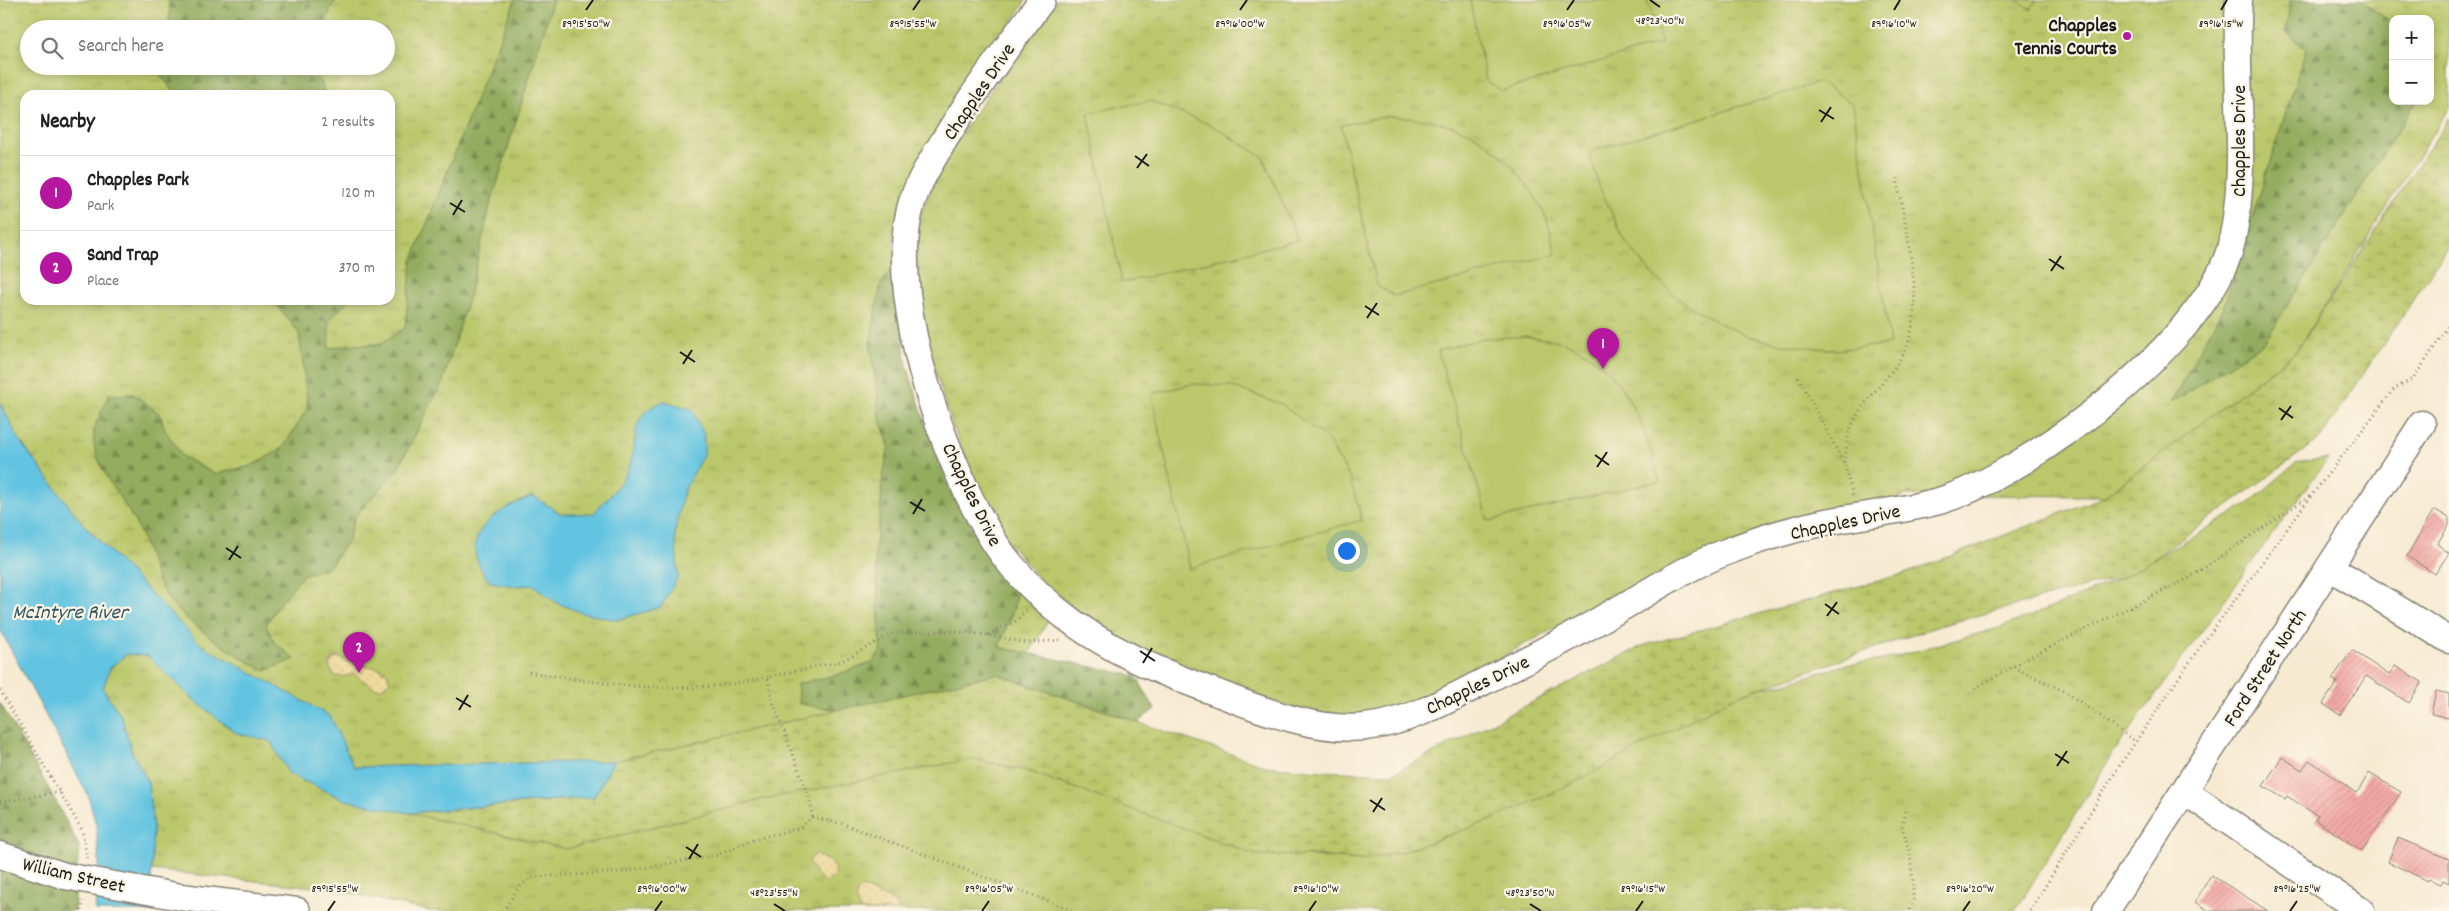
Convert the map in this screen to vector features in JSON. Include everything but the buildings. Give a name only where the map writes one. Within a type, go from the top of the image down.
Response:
[{"type":"street","name":"Chapples Drive","points":[[1042,0],[954,123],[922,177],[910,207],[904,250],[906,282],[916,349],[926,386],[954,462],[995,543],[1013,567],[1059,612],[1085,630],[1130,657],[1243,703],[1301,720],[1349,728],[1366,727],[1399,720],[1447,701],[1568,639],[1687,570],[1730,550],[1787,532],[1943,500],[1989,481],[2024,462],[2122,390],[2173,339],[2197,310],[2218,280],[2231,250],[2240,191],[2241,147],[2236,42],[2239,0]]},
{"type":"street","name":"Ford Street North","points":[[2106,911],[2422,424]]},
{"type":"street","points":[[2329,567],[2449,640]]},
{"type":"street","points":[[2184,791],[2361,911]]},
{"type":"street","name":"William Street","points":[[0,855],[65,876],[181,897],[297,911]]},
{"type":"path","points":[[1844,463],[1850,432],[1864,406],[1890,375],[1909,341],[1916,298],[1897,178]]},
{"type":"path","points":[[2030,911],[2136,742],[2193,656],[2312,494],[2394,389],[2414,378],[2449,325]]},
{"type":"path","points":[[1798,377],[1844,463],[1858,517]]},
{"type":"path","points":[[1975,688],[2012,667],[2189,578],[2312,494]]},
{"type":"path","points":[[987,635],[1016,621],[1039,594]]},
{"type":"path","points":[[529,672],[655,689],[736,685],[842,661],[893,633],[954,631],[1028,643],[1050,642],[1085,630]]},
{"type":"path","points":[[2012,667],[2066,692],[2136,742]]},
{"type":"path","points":[[768,677],[772,699],[810,800],[812,817]]},
{"type":"path","points":[[0,690],[82,830],[87,858]]},
{"type":"path","points":[[0,802],[60,792]]},
{"type":"path","points":[[1905,811],[1902,826],[1910,852],[1913,884],[1913,900],[1909,911]]},
{"type":"path","points":[[503,911],[519,887],[534,877],[622,872],[717,855],[758,838],[800,828],[812,817]]},
{"type":"path","points":[[812,817],[843,824],[1074,911]]},
{"type":"path","points":[[81,911],[83,901]]},
{"type":"green space","points":[[0,0],[1026,0],[904,192],[894,229],[895,265],[906,363],[930,437],[953,496],[988,553],[1010,582],[1048,621],[968,758],[1028,771],[1171,822],[1300,855],[1361,860],[1405,851],[1491,820],[1698,701],[1786,683],[1844,665],[1883,660],[1999,628],[2056,606],[2123,577],[2247,505],[2296,463],[2328,458],[2116,749],[2015,911],[429,911],[332,889],[151,870],[153,828],[148,783],[132,752],[121,716],[103,689],[110,668],[126,654],[148,656],[184,628],[81,522],[19,440],[0,403]]},
{"type":"green space","points":[[168,0],[337,0],[331,7],[327,20],[169,20]]},
{"type":"green space","points":[[515,0],[553,0],[489,210],[469,296],[443,381],[397,470],[354,518],[348,541],[330,566],[303,575],[279,604],[266,625],[275,643],[295,659],[265,671],[198,627],[185,617],[166,596],[135,522],[107,478],[98,459],[94,441],[97,421],[109,395],[134,394],[160,414],[165,430],[183,457],[215,474],[251,466],[283,448],[308,407],[299,333],[277,305],[343,305],[329,321],[329,348],[379,344],[405,328],[412,261]]},
{"type":"green space","points":[[1056,0],[2449,0],[2449,108],[2295,353],[2105,496],[1906,495],[1623,593],[1517,648],[1473,676],[1383,718],[1313,715],[1206,680],[1102,629],[1045,586],[1001,533],[981,495],[953,427],[925,339],[915,246],[920,216],[942,165],[974,114]]},
{"type":"green space","points":[[1470,0],[1647,0],[1662,43],[1501,91],[1486,81]]},
{"type":"green space","points":[[2016,0],[2037,0],[2031,10]]},
{"type":"green space","points":[[2290,0],[2360,0],[2389,20],[2389,105],[2413,105],[2264,343],[2171,403],[2224,306],[2306,49],[2286,32]]},
{"type":"green space","points":[[160,75],[319,75],[323,87],[323,90],[173,90]]},
{"type":"green space","points":[[1820,82],[1853,104],[1890,344],[1836,350],[1780,344],[1744,335],[1713,320],[1680,300],[1651,273],[1625,241],[1600,188],[1589,152]]},
{"type":"green space","points":[[1150,101],[1211,125],[1263,157],[1298,240],[1122,283],[1088,113]]},
{"type":"green space","points":[[1389,116],[1446,124],[1464,130],[1487,143],[1498,152],[1518,173],[1535,196],[1544,212],[1556,254],[1394,296],[1377,285],[1341,125]]},
{"type":"green space","points":[[2449,118],[2449,246],[2320,439],[2148,563],[2123,577],[1939,626],[1731,698],[1570,785],[1491,820],[1405,851],[1361,860],[1320,856],[1256,855],[1028,771],[972,759],[760,800],[566,849],[408,813],[594,797],[614,761],[996,674],[1266,766],[1320,771],[1392,774],[1642,646],[1907,573],[2105,496],[2295,353]]},
{"type":"green space","points":[[895,265],[906,363],[930,437],[953,496],[988,553],[1017,589],[1014,608],[999,647],[1136,676],[1155,709],[1138,722],[996,674],[838,710],[799,704],[797,684],[839,674],[874,662],[881,650],[875,550],[881,508],[882,482],[889,445],[879,417],[877,388],[870,344],[881,283]]},
{"type":"green space","points":[[1526,336],[1568,344],[1587,354],[1618,383],[1630,401],[1639,420],[1659,481],[1488,521],[1438,351],[1480,339]]},
{"type":"green space","points":[[1192,384],[1230,386],[1281,404],[1327,439],[1350,478],[1362,520],[1190,568],[1151,394]]},
{"type":"green space","points":[[0,703],[79,846],[74,911],[0,911]]},
{"type":"sand","points":[[338,657],[357,665],[387,672],[390,681],[382,688],[375,688],[354,674],[341,677],[333,675],[329,665],[332,660]]},
{"type":"sand","points":[[815,854],[830,862],[835,870],[834,876],[827,883],[818,876],[810,864],[809,861]]},
{"type":"sand","points":[[862,887],[896,903],[899,911],[862,911],[856,899],[859,889]]},
{"type":"water","points":[[664,401],[692,409],[704,435],[704,453],[683,493],[675,531],[678,577],[661,607],[617,620],[582,613],[557,603],[533,585],[515,586],[490,582],[480,566],[475,552],[477,539],[482,528],[504,510],[533,496],[561,514],[593,514],[614,491],[627,471],[633,453],[637,427],[644,413]]},
{"type":"water","name":"McIntyre River","points":[[0,403],[19,440],[81,522],[201,645],[330,716],[354,767],[614,761],[594,797],[408,813],[345,800],[289,774],[270,741],[236,733],[194,700],[148,656],[126,654],[110,668],[103,689],[121,716],[132,752],[148,783],[153,828],[150,911],[95,911],[99,862],[96,825],[88,795],[0,629]]},
{"type":"place","name":"Chapples Tennis Courts","points":[[2127,36]]},
{"type":"place","name":"Chapples Park","points":[[1603,369]]},
{"type":"place","name":"Sand Trap","points":[[359,673]]}]
